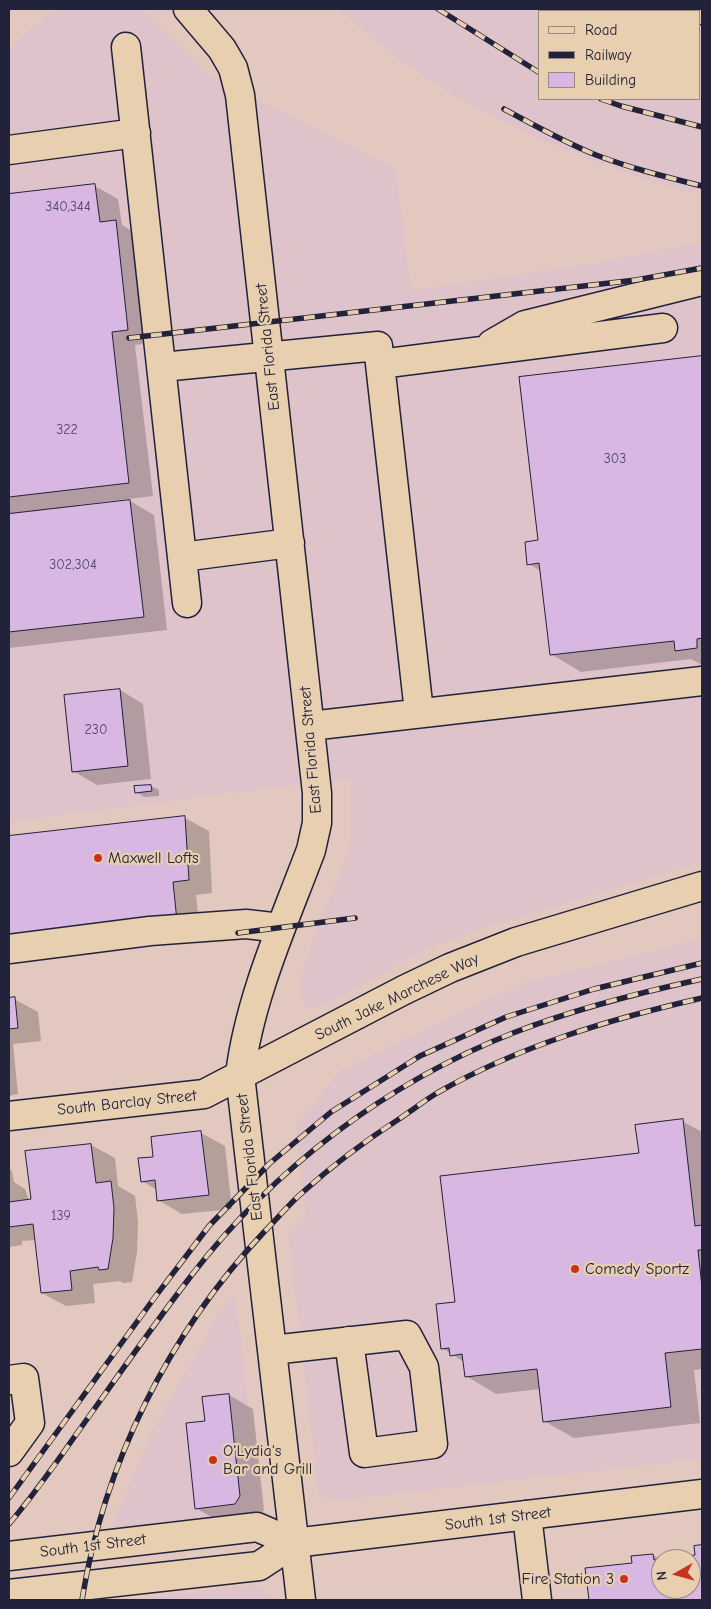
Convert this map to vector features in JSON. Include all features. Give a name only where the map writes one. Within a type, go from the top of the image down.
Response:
[{"type":"street","name":"East Florida Street","points":[[188,9],[222,49],[233,68],[240,95],[317,793],[317,823],[311,850],[281,928],[252,1013],[244,1045],[240,1075],[300,1600]]},
{"type":"street","points":[[126,46],[187,603]]},
{"type":"street","points":[[9,150],[136,133]]},
{"type":"street","points":[[480,351],[525,325],[702,281]]},
{"type":"street","points":[[380,364],[663,328]]},
{"type":"street","points":[[162,367],[378,346],[420,712]]},
{"type":"street","points":[[182,557],[290,543]]},
{"type":"street","points":[[310,726],[702,681]]},
{"type":"street","name":"South Jake Marchese Way","points":[[240,1075],[450,968],[516,942],[702,886]]},
{"type":"street","points":[[9,949],[150,931],[246,924],[281,928]]},
{"type":"street","name":"South Barclay Street","points":[[9,1116],[204,1094],[240,1075]]},
{"type":"street","points":[[272,1350],[407,1334],[424,1366],[433,1444],[364,1453],[350,1341]]},
{"type":"street","points":[[9,1380],[24,1378],[30,1423],[9,1452]]},
{"type":"street","name":"South 1st Street","points":[[9,1594],[259,1566],[294,1543],[702,1494]]},
{"type":"street","points":[[527,1515],[537,1600]]},
{"type":"street","name":"South 1st Street","points":[[9,1556],[257,1527],[294,1543]]},
{"type":"shaded area","points":[[55,9],[142,9],[210,75],[396,169],[411,290],[571,267],[702,242],[702,862],[485,928],[428,949],[320,1007],[307,1007],[299,994],[301,979],[314,935],[350,848],[351,780],[288,786],[9,822],[9,48]]},
{"type":"shaded area","points":[[338,9],[702,9],[702,194],[629,174],[534,137],[468,104],[405,64]]},
{"type":"shaded area","points":[[702,939],[702,1459],[341,1500],[330,1500],[321,1496],[318,1488],[288,1234],[306,1217],[295,1126],[341,1070],[525,982]]},
{"type":"shaded area","points":[[235,1293],[260,1502],[258,1509],[252,1514],[110,1538],[116,1516],[152,1431],[219,1313]]},
{"type":"shaded area","points":[[255,1585],[267,1592],[272,1600],[127,1600]]},
{"type":"building","points":[[95,184],[100,222],[116,220],[128,330],[112,332],[129,483],[9,497],[9,194]]},
{"type":"building","points":[[702,356],[702,638],[697,639],[697,648],[675,651],[674,641],[550,655],[539,563],[527,565],[525,542],[538,540],[519,377]]},
{"type":"building","points":[[130,500],[144,617],[9,632],[9,514]]},
{"type":"building","points":[[120,689],[128,766],[72,772],[64,695]]},
{"type":"building","points":[[151,785],[152,791],[135,793],[134,786]]},
{"type":"building","name":"Maxwell Lofts","points":[[185,816],[189,880],[173,882],[177,921],[9,940],[9,836]]},
{"type":"building","points":[[15,997],[18,1028],[9,1029],[9,998]]},
{"type":"building","name":"Comedy Sportz","points":[[683,1119],[695,1226],[702,1225],[702,1250],[698,1250],[702,1287],[702,1349],[665,1353],[671,1407],[543,1422],[537,1369],[465,1377],[462,1354],[450,1356],[449,1348],[441,1349],[436,1304],[455,1302],[440,1176],[639,1153],[635,1125]]},
{"type":"building","points":[[201,1131],[209,1195],[157,1201],[155,1180],[141,1182],[138,1158],[153,1157],[151,1137]]},
{"type":"building","points":[[91,1144],[96,1183],[111,1181],[114,1208],[113,1238],[108,1269],[99,1270],[98,1267],[70,1271],[72,1290],[41,1293],[33,1224],[9,1227],[9,1202],[31,1199],[25,1151]]},
{"type":"building","name":"O'Lydia's Bar and Grill","points":[[229,1394],[240,1496],[235,1504],[195,1509],[186,1423],[205,1421],[202,1397]]},
{"type":"building","name":"Fire Station 3","points":[[702,1545],[702,1600],[589,1600],[585,1568],[632,1563],[631,1556],[651,1554],[651,1599],[701,1599],[701,1549],[694,1549],[694,1546]]},
{"type":"railway","points":[[438,9],[538,72]]},
{"type":"railway","points":[[604,100],[702,127]]},
{"type":"railway","points":[[504,109],[596,155],[662,176],[702,186]]},
{"type":"railway","points":[[129,338],[636,280],[702,268]]},
{"type":"railway","points":[[238,933],[355,918]]},
{"type":"railway","points":[[9,1498],[209,1226],[269,1164],[331,1112],[420,1056],[506,1017],[594,989],[702,963]]},
{"type":"railway","points":[[9,1524],[43,1481],[176,1296],[223,1237],[295,1165],[335,1133],[421,1077],[466,1053],[513,1033],[559,1016],[606,1002],[702,979]]},
{"type":"railway","points":[[82,1600],[92,1549],[106,1499],[124,1450],[170,1357],[230,1271],[293,1201],[326,1172],[362,1145],[432,1096],[468,1076],[500,1061],[566,1036],[633,1015],[702,998]]},
{"type":"place","name":"Maxwell Lofts","points":[[98,858]]},
{"type":"place","name":"Comedy Sportz","points":[[575,1269]]},
{"type":"place","name":"O'Lydia's Bar and Grill","points":[[213,1460]]},
{"type":"place","name":"Fire Station 3","points":[[624,1579]]}]
